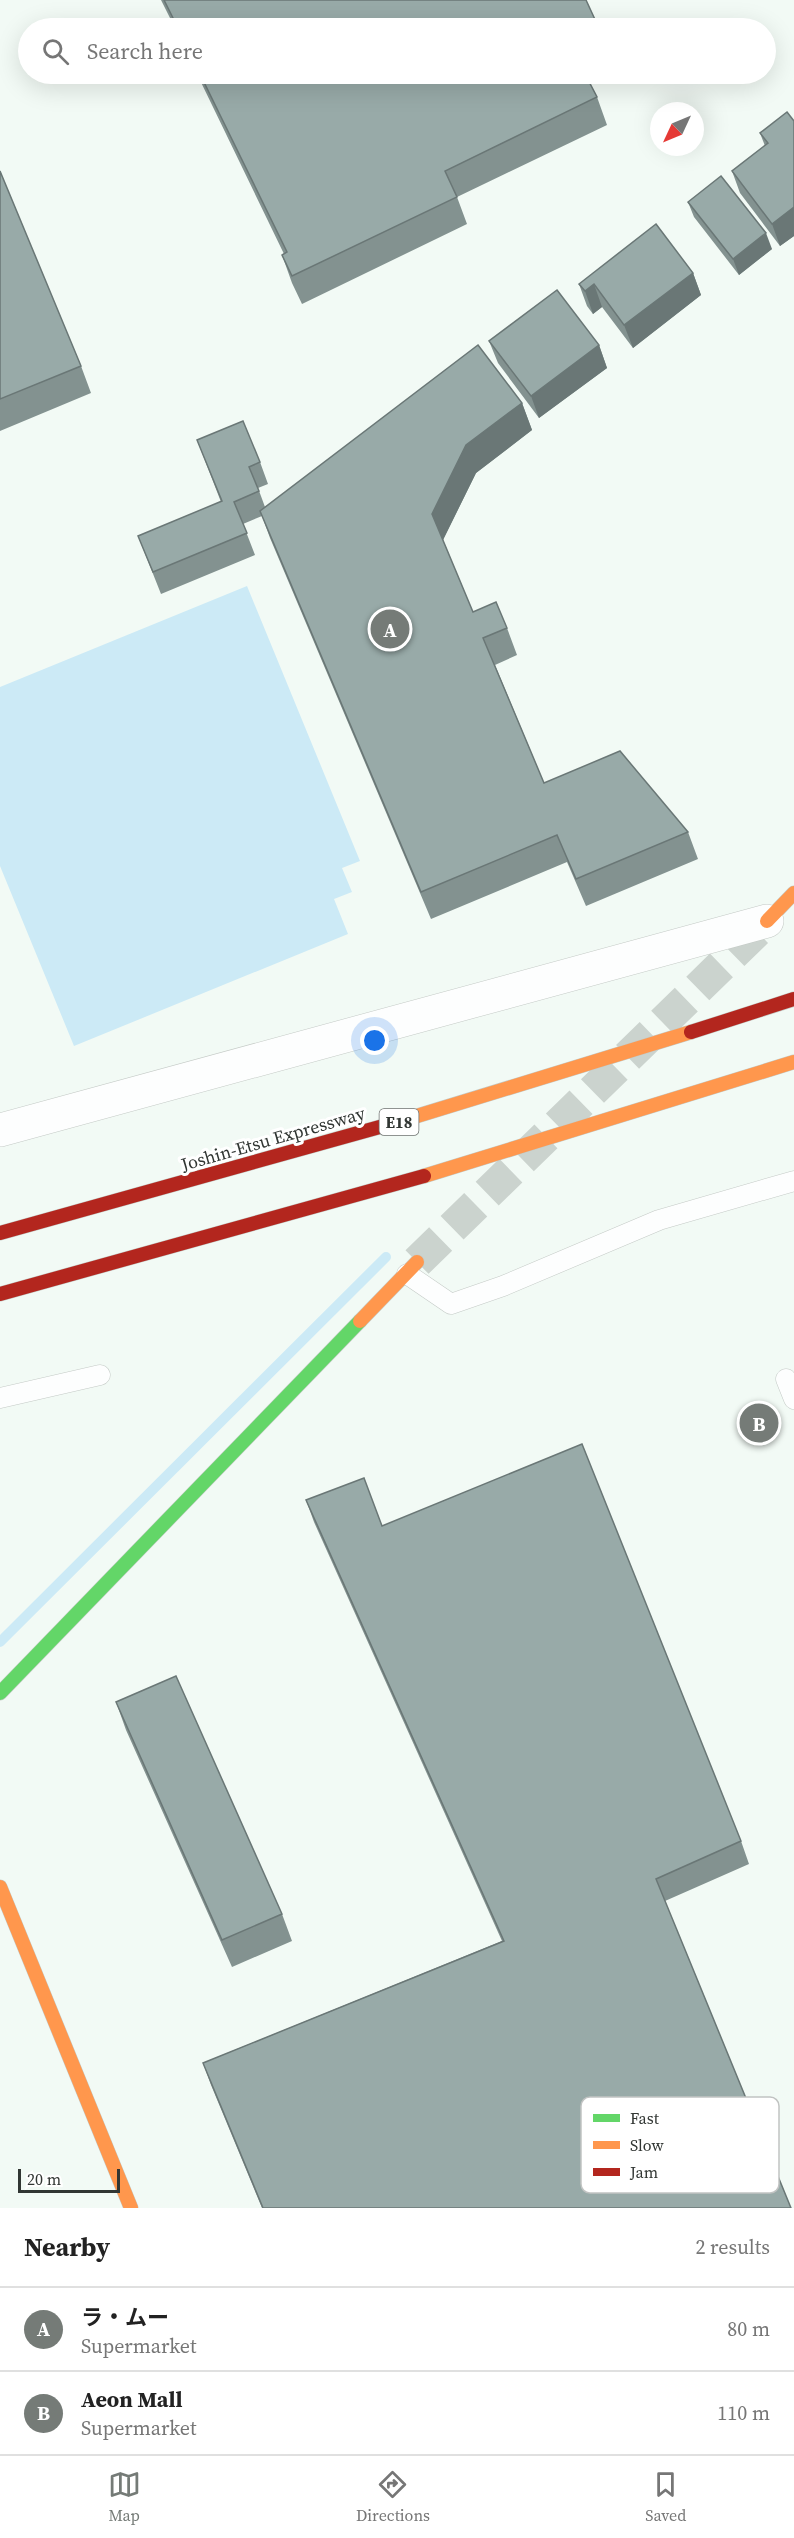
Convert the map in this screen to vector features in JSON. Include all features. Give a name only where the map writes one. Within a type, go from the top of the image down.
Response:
[{"type":"main road","points":[[767,921],[794,893]]},
{"type":"main road","name":"Joshin-Etsu Expressway","points":[[0,1233],[154,1192],[568,1072],[794,999]]},
{"type":"main road","points":[[0,1294],[181,1245],[611,1121],[794,1062]]},
{"type":"main road","points":[[0,1693],[412,1268]]},
{"type":"main road","points":[[0,1887],[131,2208]]},
{"type":"street","points":[[0,1130],[767,921]]},
{"type":"lane","points":[[412,1268],[451,1304],[503,1286],[659,1220],[794,1181]]},
{"type":"lane","points":[[0,1398],[100,1375]]},
{"type":"lane","points":[[786,1379],[794,1399]]},
{"type":"water","points":[[247,586],[360,861],[342,868],[352,892],[334,899],[348,934],[74,1046],[0,866],[0,687]]},
{"type":"building","points":[[164,0],[586,0],[594,18],[173,18]]},
{"type":"building","points":[[205,84],[590,84],[597,97],[445,171],[457,197],[292,276],[282,255],[287,252]]},
{"type":"building","points":[[787,112],[794,121],[794,207],[772,224],[732,171],[768,143],[760,133]]},
{"type":"building","points":[[0,171],[81,366],[0,399]]},
{"type":"building","points":[[721,176],[766,233],[733,259],[688,202]]},
{"type":"building","points":[[656,224],[693,273],[624,325],[594,284],[585,291],[579,284]]},
{"type":"building","points":[[557,290],[599,345],[531,396],[489,341]]},
{"type":"building","points":[[478,345],[522,403],[466,445],[432,514],[473,612],[496,602],[507,628],[483,638],[544,783],[620,751],[688,832],[576,879],[557,835],[421,892],[260,511]]},
{"type":"building","points":[[243,421],[260,462],[249,467],[259,491],[234,502],[247,533],[153,572],[138,536],[222,501],[197,440]]},
{"type":"building","points":[[582,1444],[741,1841],[656,1879],[745,2097],[581,2097],[581,2193],[779,2193],[779,2179],[791,2208],[263,2208],[203,2063],[504,1941],[306,1500],[364,1478],[382,1526]]},
{"type":"building","points":[[176,1676],[282,1914],[222,1940],[116,1702]]},
{"type":"waterway","points":[[0,1642],[386,1257]]},
{"type":"tunnel","points":[[417,1262],[767,921]]},
{"type":"traffic: fast","points":[[0,1693],[360,1321]]},
{"type":"traffic: slow","points":[[767,921],[794,893]]},
{"type":"traffic: slow","points":[[394,1123],[691,1032]]},
{"type":"traffic: slow","points":[[424,1176],[794,1062]]},
{"type":"traffic: slow","points":[[360,1321],[417,1262]]},
{"type":"traffic: slow","points":[[0,1887],[131,2208]]},
{"type":"traffic: jam","points":[[691,1032],[794,999]]},
{"type":"traffic: jam","points":[[0,1233],[394,1123]]},
{"type":"traffic: jam","points":[[0,1294],[424,1176]]},
{"type":"place","name":"ラ・ムー","points":[[390,629]]},
{"type":"place","name":"Aeon Mall","points":[[759,1423]]}]
